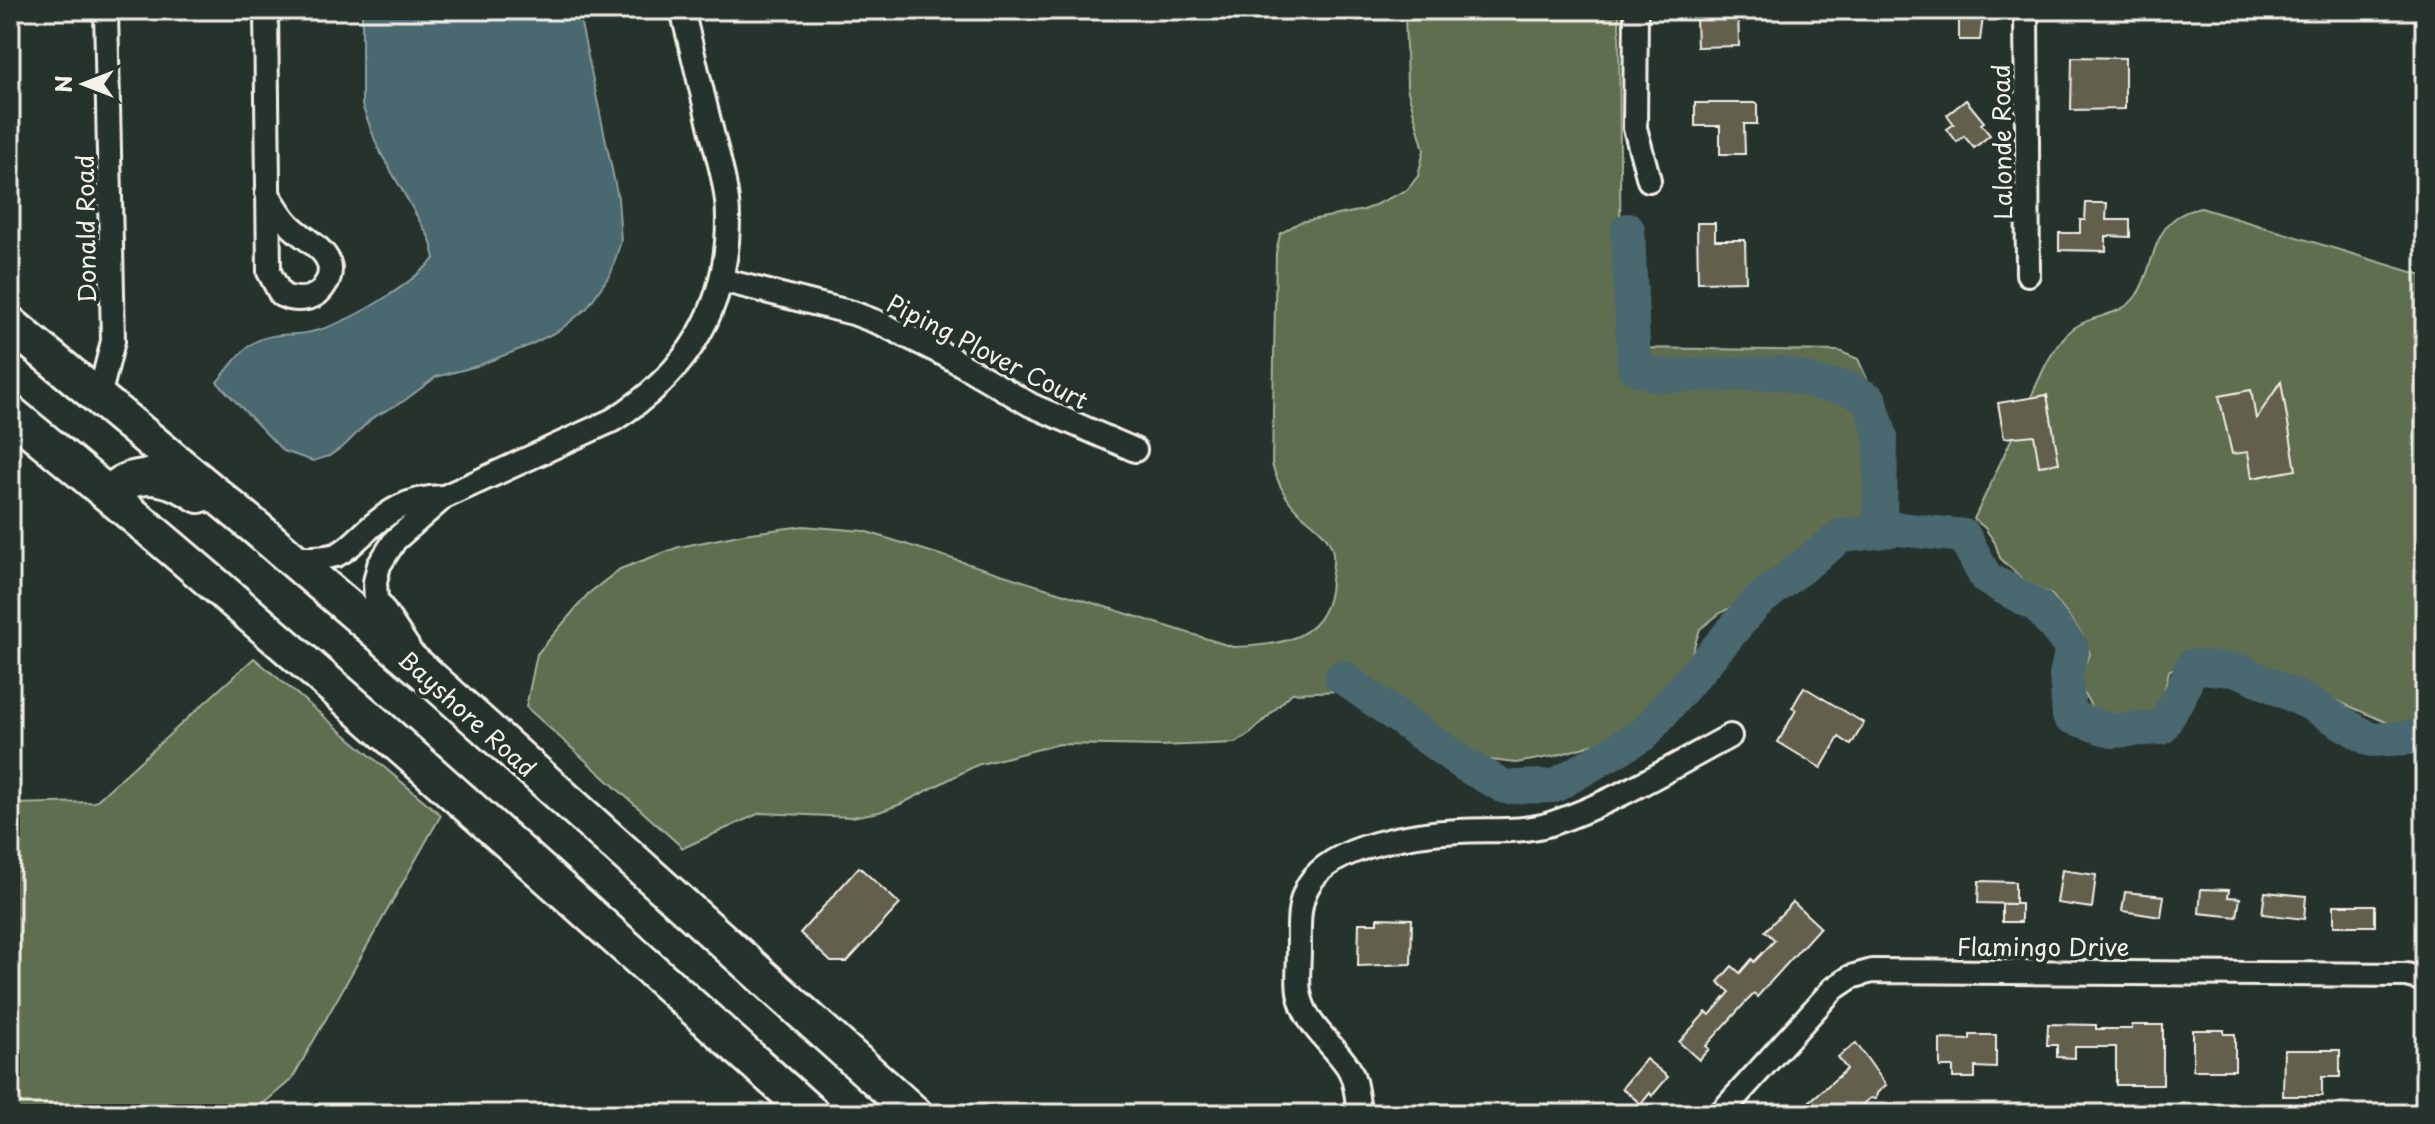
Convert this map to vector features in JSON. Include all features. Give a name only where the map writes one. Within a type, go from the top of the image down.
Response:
[{"type":"main road","name":"Bayshore Road","points":[[10,324],[285,552],[425,673],[915,1114]]},
{"type":"main road","points":[[10,413],[109,494],[448,787],[812,1114]]},
{"type":"main road","points":[[109,494],[120,482],[131,478],[150,476],[172,480],[196,493],[245,531],[285,552]]},
{"type":"street","name":"Donald Road","points":[[99,397],[113,341],[106,10]]},
{"type":"street","points":[[266,10],[267,193]]},
{"type":"street","points":[[425,673],[376,599],[375,582],[386,550],[444,497],[633,408],[684,360],[711,310],[721,280],[728,216],[723,180],[682,10]]},
{"type":"street","points":[[1636,10],[1635,128],[1649,180]]},
{"type":"street","name":"Lalonde Road","points":[[2026,10],[2028,274]]},
{"type":"street","name":"Piping Plover Court","points":[[721,280],[853,313],[882,324],[947,356],[1044,412],[1135,450]]},
{"type":"street","points":[[285,552],[322,558],[336,555],[388,513],[407,502],[423,497],[444,497]]},
{"type":"street","points":[[1360,1114],[1350,1070],[1313,1028],[1303,1010],[1298,989],[1299,909],[1308,885],[1321,870],[1339,856],[1391,841],[1457,831],[1525,829],[1549,824],[1621,794],[1730,736]]},
{"type":"street","name":"Flamingo Drive","points":[[1720,1114],[1833,989],[1851,977],[1872,971],[2407,975],[2425,980]]},
{"type":"green space","points":[[1405,10],[1619,10],[1621,323],[1624,338],[1636,348],[1839,351],[1858,359],[1868,381],[1880,528],[1719,614],[1700,629],[1685,673],[1656,703],[1614,738],[1555,756],[1516,763],[1481,759],[1459,749],[1391,693],[1367,690],[1292,693],[1251,733],[1236,743],[1160,746],[1059,744],[977,765],[879,812],[852,817],[760,813],[683,848],[526,707],[537,654],[588,594],[620,569],[679,547],[803,526],[864,531],[1233,647],[1285,641],[1312,627],[1322,615],[1328,600],[1333,556],[1326,537],[1287,498],[1272,465],[1276,253],[1280,234],[1300,222],[1364,210],[1407,190],[1418,176],[1424,150],[1407,88]]},
{"type":"green space","points":[[2201,208],[2425,276],[2425,725],[2388,723],[2231,655],[2188,660],[2169,671],[2161,708],[2128,724],[2093,710],[2077,680],[2090,654],[2082,634],[2052,595],[2023,580],[2000,558],[1985,528],[1974,519],[2044,369],[2061,341],[2076,327],[2113,313],[2129,303],[2143,284],[2163,232],[2184,213]]},
{"type":"green space","points":[[254,658],[441,815],[292,1079],[251,1114],[10,1114],[10,804],[95,802]]},
{"type":"water","points":[[362,10],[578,10],[618,198],[621,241],[611,273],[587,308],[560,330],[477,366],[436,377],[404,401],[372,418],[329,456],[313,461],[283,451],[217,382],[241,353],[258,340],[307,333],[346,319],[396,291],[435,258],[430,239],[378,148],[362,105]]},
{"type":"building","points":[[1705,10],[1738,10],[1739,46],[1697,47],[1696,18],[1705,18]]},
{"type":"building","points":[[1959,10],[1984,10],[1980,40],[1959,40]]},
{"type":"building","points":[[2072,57],[2125,58],[2125,109],[2071,110]]},
{"type":"building","points":[[1966,100],[1984,122],[1981,124],[1990,135],[1974,148],[1964,136],[1957,142],[1947,129],[1954,124],[1947,115]]},
{"type":"building","points":[[1695,103],[1757,103],[1757,124],[1744,124],[1745,154],[1720,154],[1720,126],[1695,126]]},
{"type":"building","points":[[2086,203],[2107,203],[2106,220],[2130,220],[2130,237],[2106,236],[2106,251],[2059,250],[2059,233],[2080,233],[2080,220],[2085,220]]},
{"type":"building","points":[[1697,223],[1715,223],[1715,240],[1745,240],[1746,281],[1698,282]]},
{"type":"building","points":[[2281,382],[2296,470],[2252,478],[2248,452],[2232,454],[2219,396],[2251,390],[2256,419]]},
{"type":"building","points":[[2047,395],[2059,463],[2039,466],[2034,435],[2004,438],[1998,403]]},
{"type":"building","points":[[1804,687],[1864,723],[1851,745],[1839,737],[1821,768],[1778,742],[1796,710],[1792,708]]},
{"type":"building","points":[[859,867],[900,904],[847,962],[831,962],[800,933]]},
{"type":"building","points":[[2062,870],[2096,875],[2092,908],[2057,903]]},
{"type":"building","points":[[1979,881],[2015,882],[2015,904],[2021,904],[2021,922],[2002,922],[2002,904],[2014,904],[1978,903]]},
{"type":"building","points":[[2201,889],[2229,890],[2228,897],[2240,898],[2237,917],[2199,913]]},
{"type":"building","points":[[2125,892],[2164,896],[2161,917],[2122,911]]},
{"type":"building","points":[[2265,892],[2306,896],[2304,919],[2262,914]]},
{"type":"building","points":[[1793,902],[1820,927],[1757,997],[1754,994],[1744,1004],[1706,1046],[1709,1049],[1699,1060],[1679,1042],[1706,1012],[1710,1015],[1730,992],[1718,982],[1732,966],[1740,973],[1775,940],[1765,931]]},
{"type":"building","points":[[2334,905],[2375,905],[2375,926],[2334,926]]},
{"type":"building","points":[[1377,918],[1412,919],[1411,964],[1358,966],[1359,923],[1377,923]]},
{"type":"building","points":[[2048,1024],[2096,1025],[2096,1029],[2163,1025],[2163,1085],[2116,1085],[2116,1047],[2075,1047],[2075,1058],[2057,1057],[2057,1045],[2047,1045]]},
{"type":"building","points":[[2193,1030],[2224,1030],[2224,1034],[2235,1034],[2235,1070],[2193,1070]]},
{"type":"building","points":[[1970,1035],[1996,1035],[1996,1068],[1975,1067],[1975,1078],[1953,1078],[1953,1067],[1940,1067],[1940,1039],[1970,1040]]},
{"type":"building","points":[[1856,1043],[1886,1085],[1877,1093],[1876,1099],[1870,1098],[1851,1114],[1795,1114],[1847,1069],[1838,1057]]},
{"type":"building","points":[[2284,1050],[2340,1050],[2340,1077],[2322,1077],[2322,1096],[2283,1096]]},
{"type":"building","points":[[1646,1059],[1668,1077],[1641,1104],[1622,1088]]},
{"type":"waterway","points":[[1628,230],[1634,367],[1659,376],[1782,373],[1850,389],[1870,400],[1881,437],[1880,531]]},
{"type":"waterway","points":[[1342,677],[1465,765],[1505,787],[1554,786],[1644,734],[1755,604],[1841,536],[1899,529],[1964,536],[1986,578],[2038,606],[2072,648],[2066,675],[2069,716],[2112,731],[2161,728],[2180,696],[2192,666],[2241,671],[2309,703],[2371,740],[2425,737]]}]
